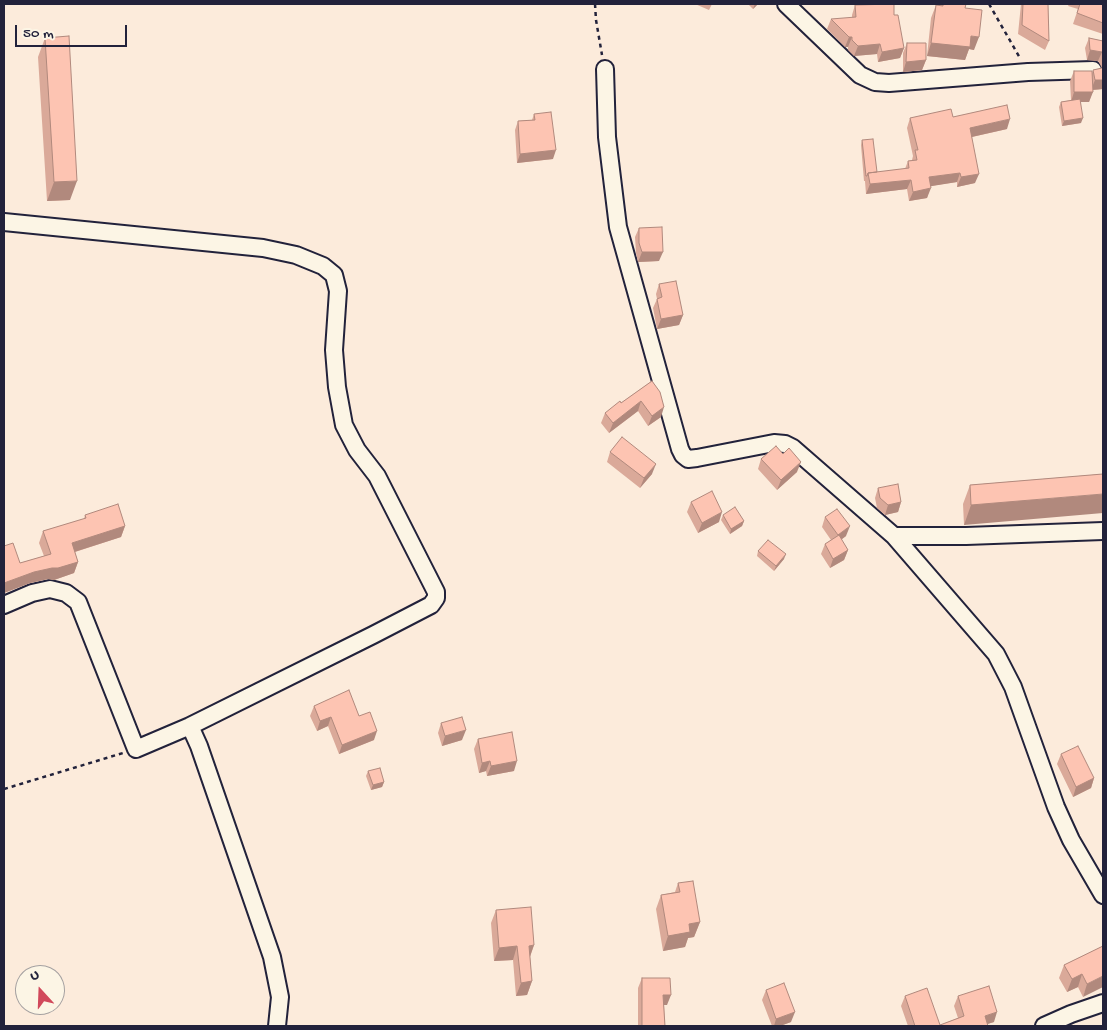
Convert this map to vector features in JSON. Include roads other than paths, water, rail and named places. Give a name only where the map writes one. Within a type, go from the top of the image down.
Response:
[{"type":"street","points":[[786,4],[860,75],[875,82],[889,83],[1028,72],[1093,70]]},
{"type":"street","points":[[605,69],[607,136],[618,227],[683,455],[688,459],[774,443],[785,444],[793,448],[894,536],[996,654],[1013,687],[1056,807],[1071,840],[1103,895]]},
{"type":"street","points":[[4,222],[263,248],[296,255],[324,266],[334,275],[338,291],[334,350],[337,387],[344,425],[358,450],[377,476],[436,592],[436,598],[431,605],[373,636],[190,726],[136,749],[78,602],[66,593],[50,589],[32,593],[4,605]]},
{"type":"street","points":[[894,536],[966,536],[1103,530]]},
{"type":"street","points":[[190,726],[199,746],[272,957],[280,997],[277,1026]]},
{"type":"street","points":[[1044,1026],[1103,1003]]}]
